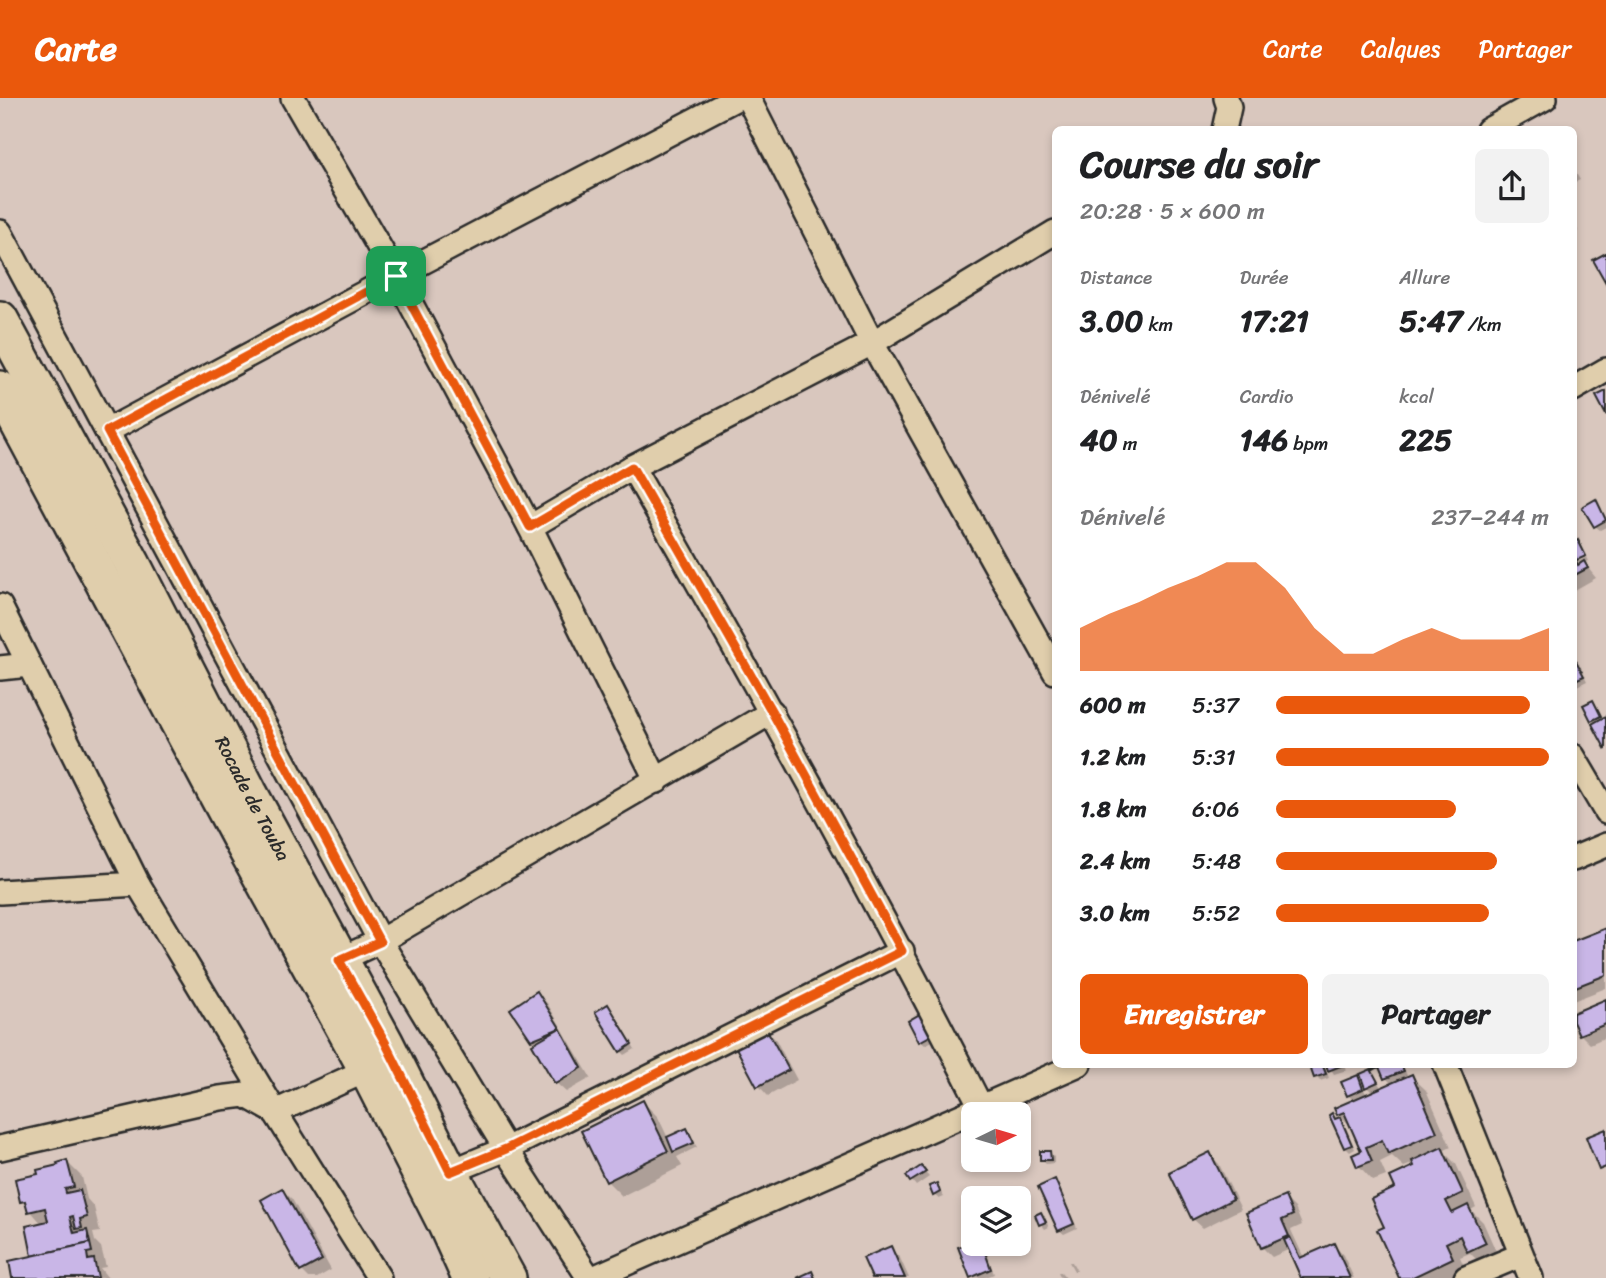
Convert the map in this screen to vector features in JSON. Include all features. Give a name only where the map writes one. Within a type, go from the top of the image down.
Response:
[{"type":"main road","name":"Rocade de Touba","points":[[0,319],[132,563],[249,792],[385,1042],[450,1172],[508,1278]]},
{"type":"main road","name":"Rocade de Touba","points":[[0,389],[319,985],[368,1070],[470,1278]]},
{"type":"street","points":[[293,98],[396,276],[530,527],[657,781]]},
{"type":"street","points":[[107,431],[737,98]]},
{"type":"street","points":[[748,98],[872,343],[1052,667]]},
{"type":"street","points":[[1225,126],[1229,107],[1226,98]]},
{"type":"street","points":[[1492,126],[1512,106],[1545,98]]},
{"type":"street","points":[[0,232],[380,942],[506,1149],[591,1278],[961,1116]]},
{"type":"street","points":[[530,527],[632,467],[872,343],[1052,234]]},
{"type":"street","points":[[1577,387],[1606,370]]},
{"type":"street","points":[[632,467],[772,712],[902,951],[978,1102]]},
{"type":"street","points":[[0,606],[138,884],[275,1112],[379,1278]]},
{"type":"street","points":[[0,668],[29,665]]},
{"type":"street","points":[[339,960],[380,942],[772,712]]},
{"type":"street","points":[[1577,763],[1606,812]]},
{"type":"street","points":[[1577,857],[1606,845]]},
{"type":"street","points":[[0,892],[138,884]]},
{"type":"street","points":[[450,1172],[506,1149],[902,951]]},
{"type":"street","points":[[992,1102],[1070,1068]]},
{"type":"street","points":[[1447,1068],[1531,1278]]},
{"type":"street","points":[[275,1112],[368,1070]]},
{"type":"street","points":[[0,1148],[220,1098],[245,1095],[275,1112]]},
{"type":"street","points":[[1466,1278],[1521,1255]]},
{"type":"building","points":[[1606,253],[1606,283],[1593,260]]},
{"type":"building","points":[[1606,391],[1606,415],[1596,396]]},
{"type":"building","points":[[1596,499],[1606,520],[1594,527],[1582,507]]},
{"type":"building","points":[[1577,541],[1586,556],[1577,560]]},
{"type":"building","points":[[1584,561],[1588,568],[1577,574],[1577,563]]},
{"type":"building","points":[[1577,663],[1584,676],[1577,679]]},
{"type":"building","points":[[1593,700],[1601,716],[1591,721],[1583,705]]},
{"type":"building","points":[[1606,716],[1606,750],[1592,724]]},
{"type":"building","points":[[1606,928],[1606,975],[1577,986],[1577,939]]},
{"type":"building","points":[[537,991],[560,1028],[531,1040],[510,1009]]},
{"type":"building","points":[[1606,999],[1606,1024],[1579,1035],[1577,1011]]},
{"type":"building","points":[[608,1004],[632,1044],[620,1052],[595,1012]]},
{"type":"building","points":[[925,1011],[937,1032],[919,1042],[908,1021]]},
{"type":"building","points":[[560,1028],[582,1068],[555,1084],[532,1044]]},
{"type":"building","points":[[766,1028],[789,1070],[757,1087],[735,1046]]},
{"type":"building","points":[[1310,1068],[1324,1068],[1326,1074],[1314,1078]]},
{"type":"building","points":[[1377,1068],[1372,1071],[1378,1082],[1365,1088],[1360,1074]]},
{"type":"building","points":[[1379,1068],[1403,1068],[1404,1071],[1384,1079]]},
{"type":"building","points":[[1412,1074],[1437,1132],[1388,1154],[1382,1140],[1366,1147],[1372,1161],[1357,1167],[1352,1155],[1361,1151],[1344,1112],[1337,1115],[1334,1108]]},
{"type":"building","points":[[1358,1075],[1363,1089],[1347,1096],[1341,1082]]},
{"type":"building","points":[[643,1100],[668,1151],[606,1182],[581,1131]]},
{"type":"building","points":[[1332,1113],[1335,1119],[1340,1117],[1352,1145],[1344,1148],[1329,1115]]},
{"type":"building","points":[[687,1128],[694,1143],[673,1152],[667,1137]]},
{"type":"building","points":[[1606,1129],[1606,1167],[1599,1170],[1586,1137]]},
{"type":"building","points":[[1442,1147],[1463,1193],[1446,1201],[1452,1213],[1468,1205],[1486,1243],[1467,1252],[1460,1236],[1446,1243],[1453,1258],[1411,1278],[1399,1278],[1377,1230],[1384,1227],[1371,1199],[1395,1188],[1390,1177],[1414,1166],[1412,1161]]},
{"type":"building","points":[[1040,1151],[1050,1151],[1051,1160],[1040,1160]]},
{"type":"building","points":[[1210,1152],[1233,1199],[1192,1220],[1169,1172]]},
{"type":"building","points":[[67,1160],[74,1187],[65,1189],[66,1193],[80,1190],[87,1217],[80,1219],[82,1228],[76,1229],[73,1216],[70,1217],[74,1233],[87,1230],[90,1243],[32,1256],[26,1226],[48,1221],[45,1208],[28,1212],[25,1201],[20,1202],[15,1179],[38,1174],[37,1170]]},
{"type":"building","points":[[921,1166],[926,1172],[910,1182],[906,1176]]},
{"type":"building","points":[[1055,1179],[1074,1224],[1058,1231],[1038,1187]]},
{"type":"building","points":[[937,1183],[940,1192],[933,1196],[929,1186]]},
{"type":"building","points":[[282,1188],[322,1260],[300,1272],[261,1200]]},
{"type":"building","points":[[1285,1196],[1293,1215],[1282,1220],[1289,1236],[1261,1248],[1246,1213]]},
{"type":"building","points":[[1041,1212],[1046,1222],[1039,1225],[1035,1215]]},
{"type":"building","points":[[1290,1237],[1300,1258],[1334,1243],[1350,1278],[1301,1278],[1284,1240]]},
{"type":"building","points":[[90,1243],[92,1252],[87,1253],[88,1260],[94,1259],[98,1278],[12,1278],[9,1261]]},
{"type":"building","points":[[891,1246],[905,1278],[872,1278],[863,1258]]},
{"type":"building","points":[[961,1256],[986,1256],[991,1269],[970,1278]]},
{"type":"building","points":[[812,1271],[815,1278],[797,1278]]},
{"type":"route","points":[[396,276],[530,527],[632,467],[772,712],[902,951],[506,1149],[450,1172],[385,1042],[339,960],[380,942],[107,431],[396,276]]}]
